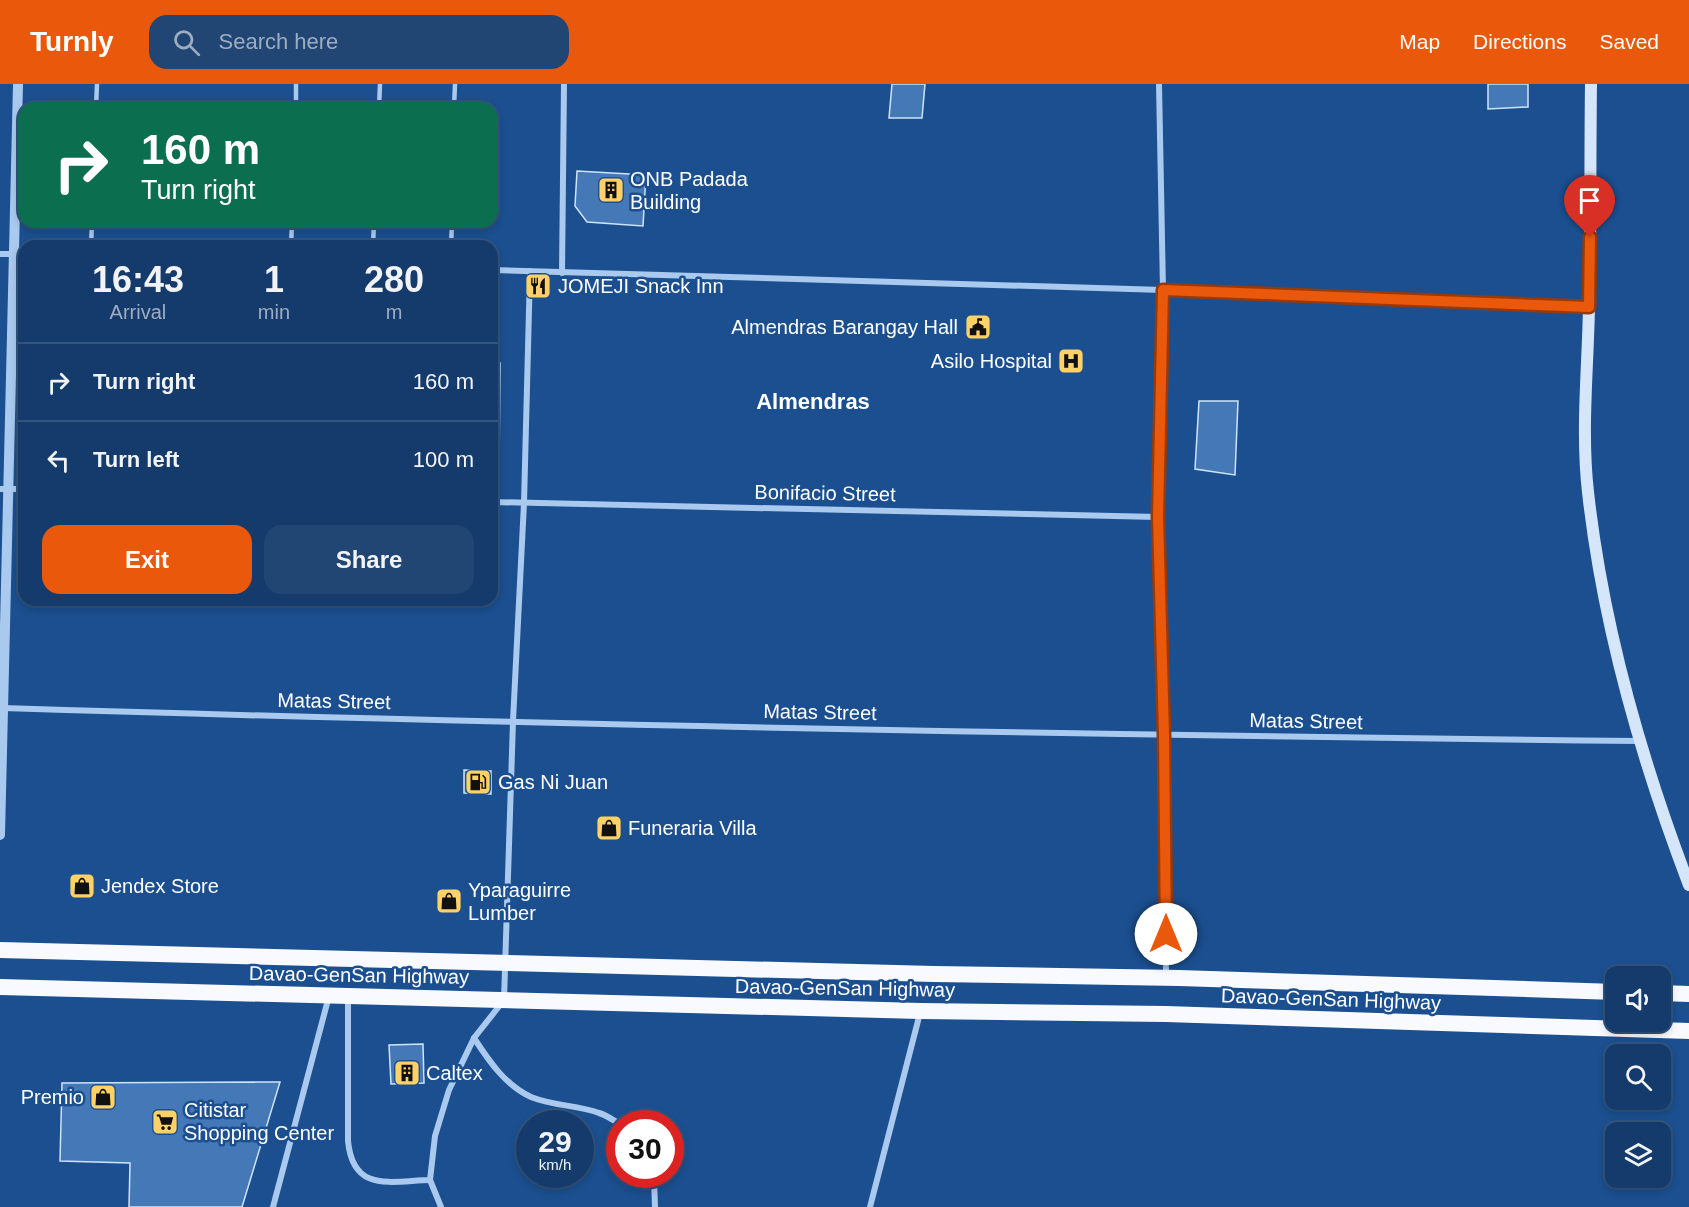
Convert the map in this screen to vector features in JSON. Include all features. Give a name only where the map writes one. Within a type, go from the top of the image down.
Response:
[{"type":"highway","name":"Davao-GenSan Highway","points":[[0,950],[1166,978],[1605,992]]},
{"type":"highway","name":"Davao-GenSan Highway","points":[[0,987],[921,1011],[1166,1014],[1689,1031]]},
{"type":"highway","points":[[1671,993],[1689,994]]},
{"type":"main road","points":[[1591,84],[1589,307],[1585,416],[1588,490],[1599,572],[1616,652],[1664,820],[1689,885]]},
{"type":"street","points":[[18,84],[18,102]]},
{"type":"street","points":[[562,273],[564,84]]},
{"type":"street","points":[[1158,84],[1163,290],[1158,517],[1164,735],[1166,978]]},
{"type":"street","points":[[0,254],[18,254]]},
{"type":"street","points":[[0,835],[4,489],[18,270]]},
{"type":"street","points":[[498,270],[1163,290],[1589,307]]},
{"type":"street","points":[[441,1207],[430,1180],[431,1159],[440,1117],[449,1090],[474,1038],[504,1000],[513,721],[524,503],[530,271]]},
{"type":"street","name":"Bonifacio Street","points":[[498,502],[1158,517]]},
{"type":"street","name":"Matas Street","points":[[2,708],[1164,735],[1640,741]]},
{"type":"street","points":[[273,1207],[329,995]]},
{"type":"street","points":[[348,996],[349,1155],[355,1168],[364,1177],[376,1181],[430,1180]]},
{"type":"street","points":[[870,1207],[921,1011]]},
{"type":"street","points":[[474,1038],[490,1064],[507,1080],[531,1096],[556,1104],[599,1112],[606,1116]]},
{"type":"street","points":[[654,1188],[655,1207]]},
{"type":"lane","points":[[96,102],[97,84]]},
{"type":"lane","points":[[296,84],[296,102]]},
{"type":"lane","points":[[379,102],[380,84]]},
{"type":"lane","points":[[454,102],[455,84]]},
{"type":"building","points":[[892,84],[925,84],[922,118],[889,118]]},
{"type":"building","points":[[1488,84],[1528,84],[1528,107],[1488,109]]},
{"type":"building","name":"ONB Padada Building","points":[[577,171],[646,175],[643,226],[587,222],[575,206]]},
{"type":"building","points":[[498,363],[500,363],[499,470]]},
{"type":"building","points":[[1199,401],[1238,401],[1235,475],[1195,469]]},
{"type":"building","name":"Gas Ni Juan","points":[[464,770],[491,771],[491,794],[464,793]]},
{"type":"building","name":"Caltex","points":[[423,1044],[424,1083],[391,1084],[389,1045]]},
{"type":"building","name":"Citistar Shopping Center","points":[[280,1082],[242,1207],[129,1207],[130,1163],[60,1161],[62,1083]]},
{"type":"place","name":"ONB Padada Building","points":[[611,190]]},
{"type":"place","name":"JOMEJI Snack Inn","points":[[538,286]]},
{"type":"place","name":"Almendras Barangay Hall","points":[[978,327]]},
{"type":"place","name":"Asilo Hospital","points":[[1071,361]]},
{"type":"place","name":"Gas Ni Juan","points":[[478,782]]},
{"type":"place","name":"Funeraria Villa","points":[[609,828]]},
{"type":"place","name":"Jendex Store","points":[[82,886]]},
{"type":"place","name":"Yparaguirre Lumber","points":[[449,901]]},
{"type":"place","name":"Caltex","points":[[407,1073]]},
{"type":"place","name":"Premio","points":[[103,1097]]},
{"type":"place","name":"Citistar Shopping Center","points":[[165,1122]]},
{"type":"district","name":"Almendras","points":[[813,401]]},
{"type":"route","points":[[1166,934],[1164,735],[1158,517],[1163,290],[1589,307],[1590,237]]}]
